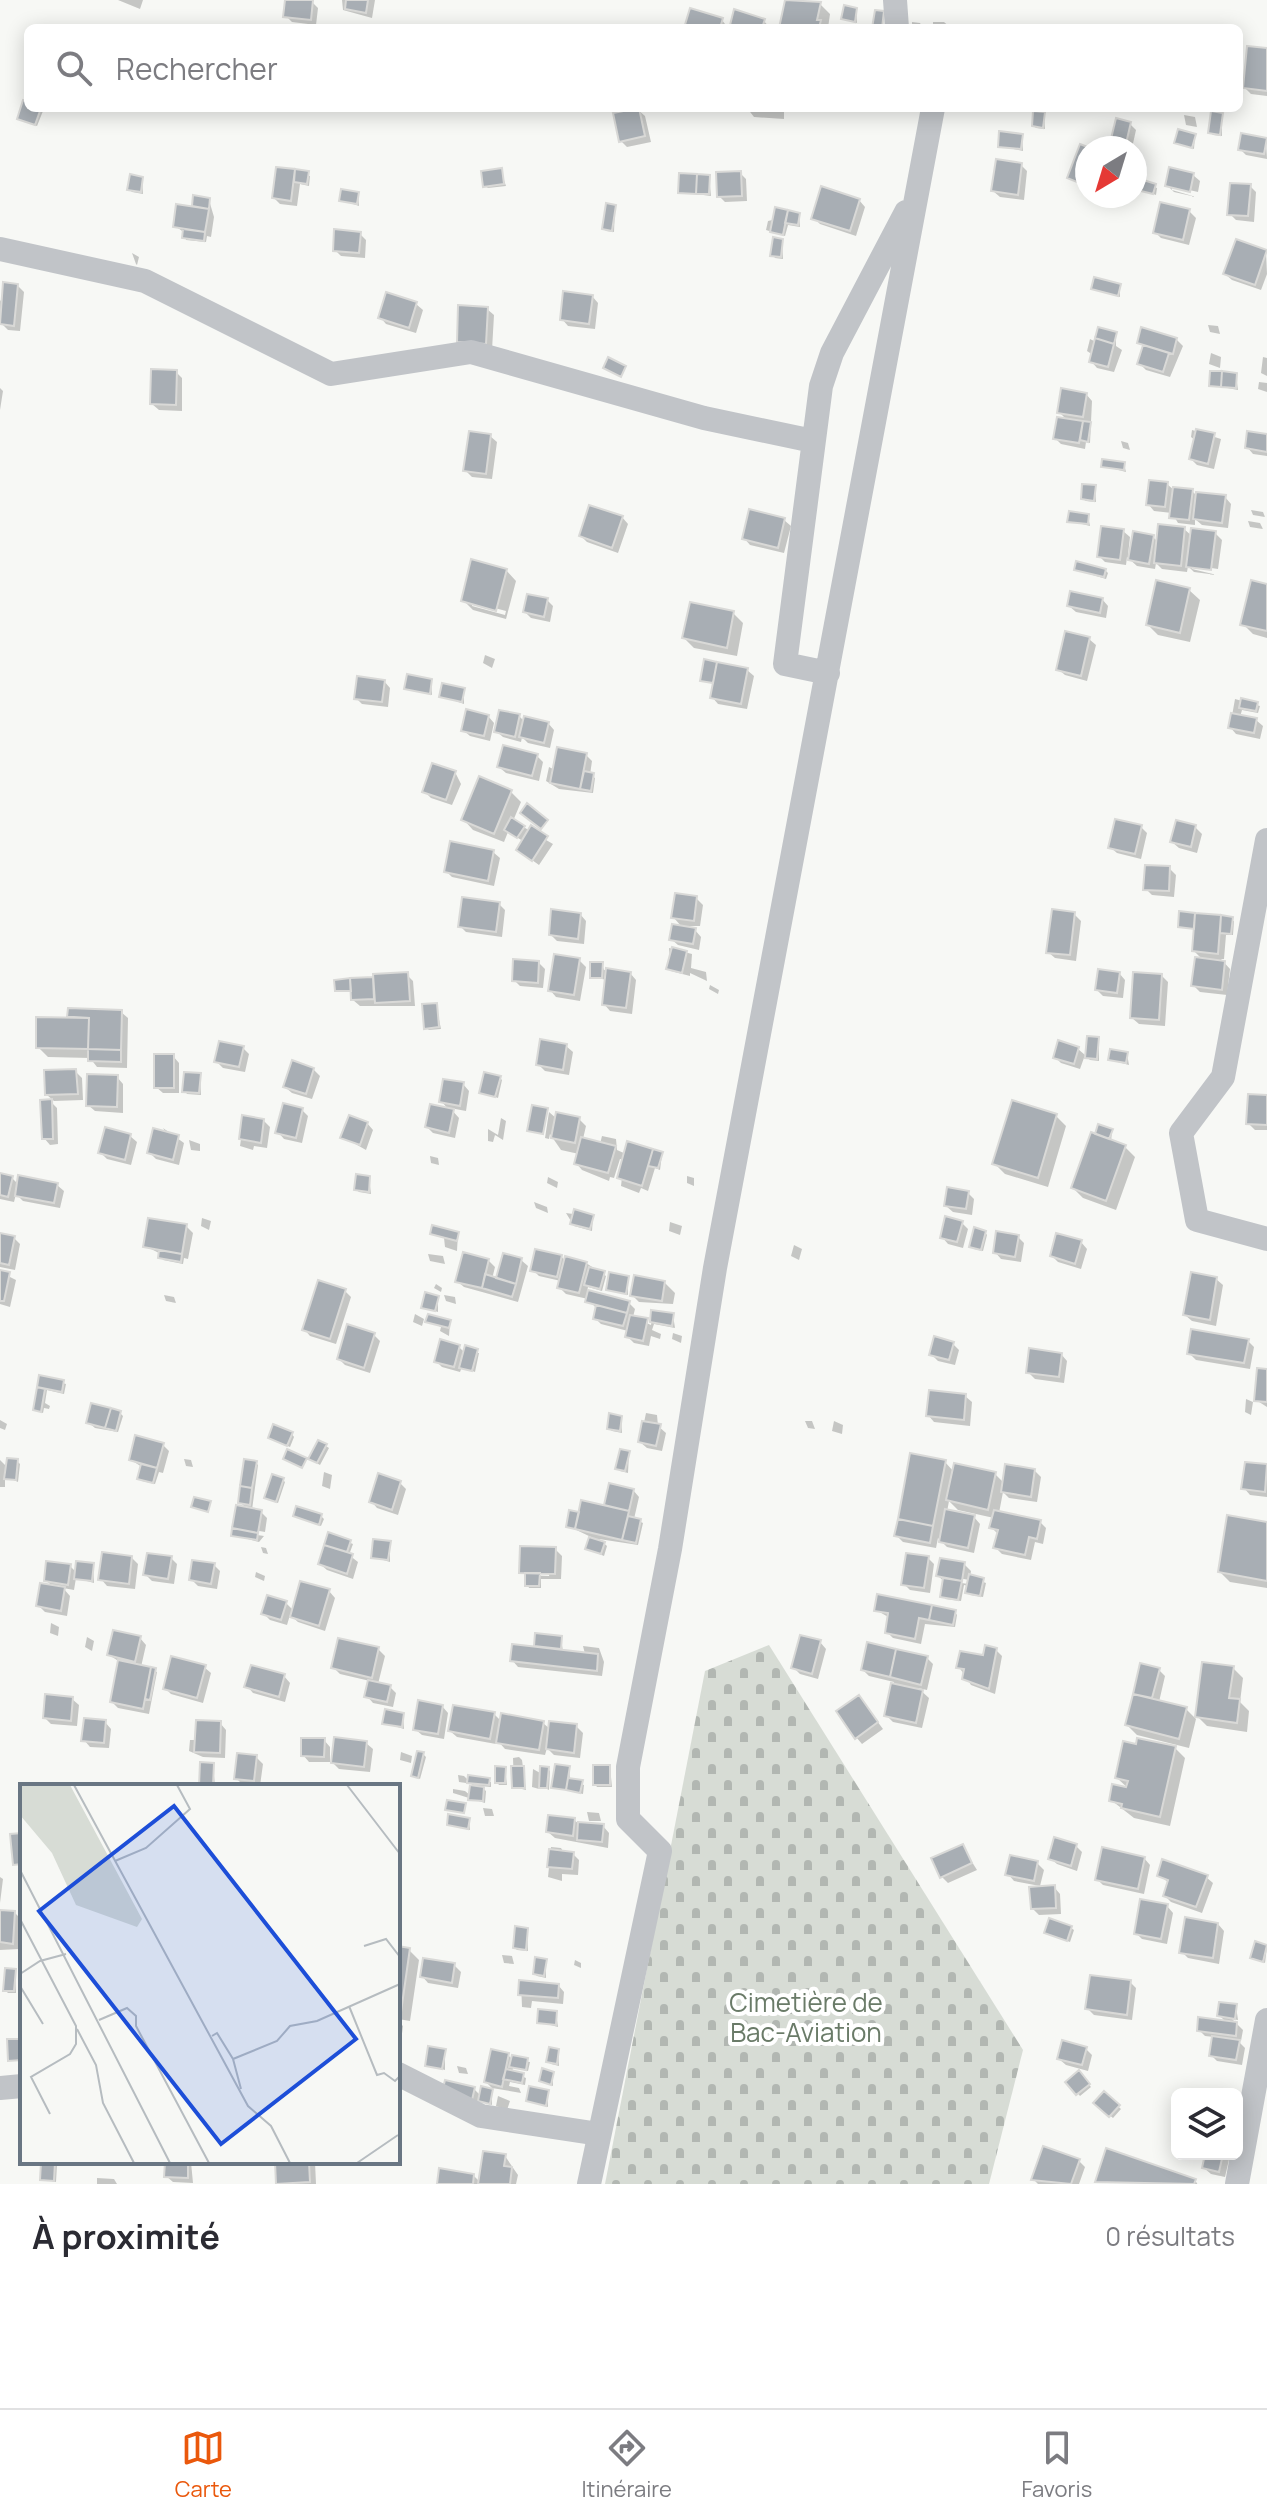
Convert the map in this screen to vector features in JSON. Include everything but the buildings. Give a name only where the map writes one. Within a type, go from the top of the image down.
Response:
[{"type":"street","points":[[895,0],[897,24]]},
{"type":"street","points":[[589,2184],[660,1851],[628,1819],[628,1767],[670,1549],[715,1268],[932,112]]},
{"type":"street","points":[[828,673],[785,664],[821,386],[832,353],[918,190]]},
{"type":"street","points":[[0,249],[145,281],[331,374],[471,352],[704,418],[813,441]]},
{"type":"street","points":[[1267,840],[1223,1077],[1181,1133],[1197,1220],[1267,1239]]},
{"type":"street","points":[[1237,2184],[1267,2020]]},
{"type":"street","points":[[400,2075],[481,2116],[599,2134]]},
{"type":"street","points":[[0,2088],[20,2086]]},
{"type":"green space","name":"Cimetière de Bac-Aviation","points":[[769,1645],[1023,2050],[989,2184],[605,2184],[705,1671]]}]
